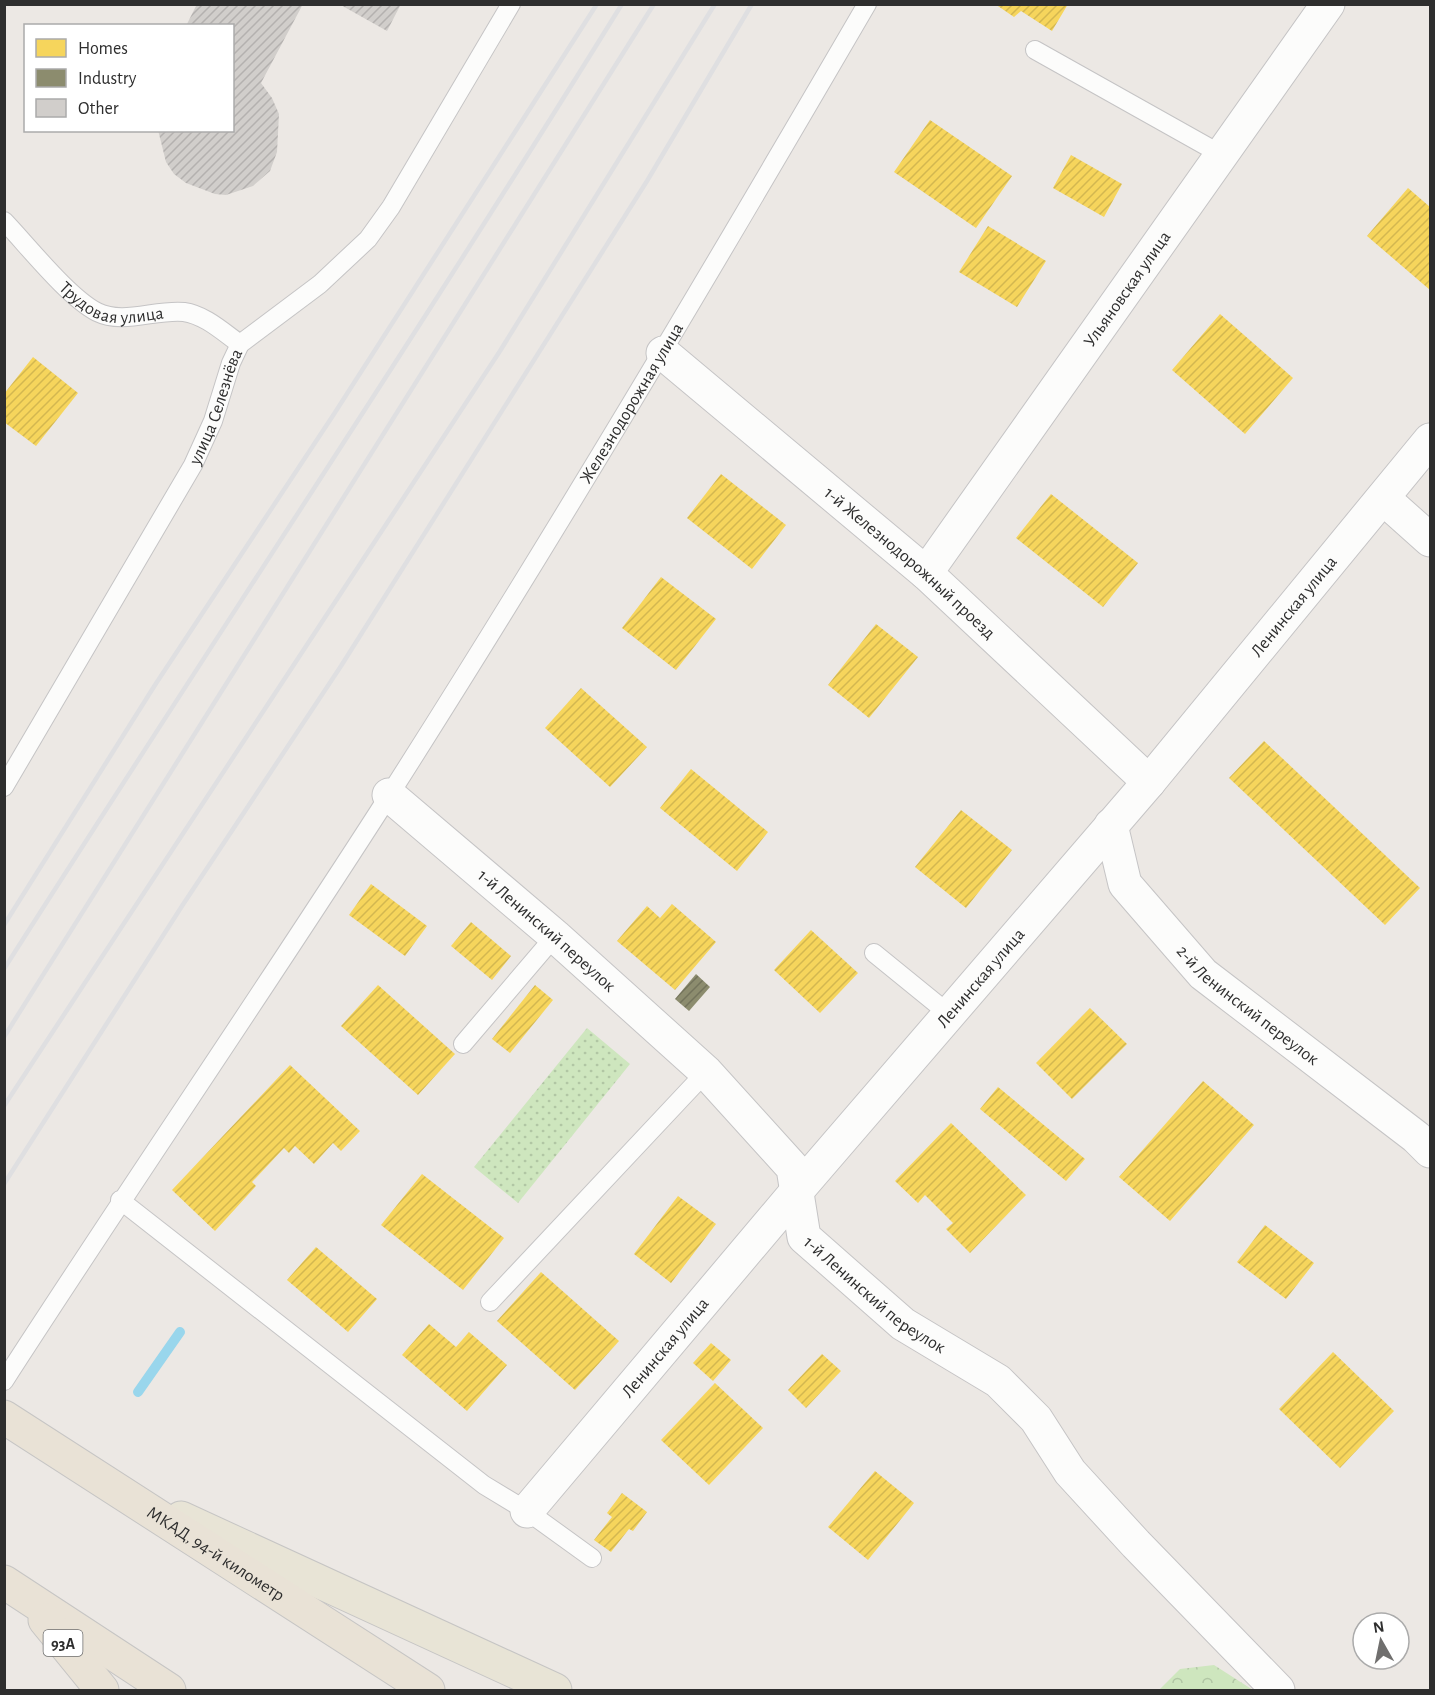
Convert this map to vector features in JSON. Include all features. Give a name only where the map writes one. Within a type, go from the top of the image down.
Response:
[{"type":"highway","name":"МКАД, 94-й километр","points":[[4,1417],[428,1690]]},
{"type":"highway","name":"93A","points":[[15,1589],[102,1690]]},
{"type":"highway","points":[[15,1589],[169,1690]]},
{"type":"main road","points":[[104,1483],[555,1690]]},
{"type":"street","name":"Ульяновская улица","points":[[926,573],[1224,156],[1328,4]]},
{"type":"street","name":"1-й Железнодорожный проезд","points":[[663,353],[926,573],[1149,782]]},
{"type":"street","name":"Ленинская улица","points":[[527,1511],[796,1192],[1149,782],[1431,440]]},
{"type":"street","points":[[1383,498],[1431,540]]},
{"type":"street","name":"1-й Ленинский переулок","points":[[389,795],[555,936],[706,1072],[793,1168],[804,1237],[903,1324],[998,1381],[1036,1419],[1070,1472],[1278,1690]]},
{"type":"street","name":"2-й Ленинский переулок","points":[[1111,825],[1125,884],[1203,974],[1416,1137],[1431,1151]]},
{"type":"lane","name":"улица Селезнёва","points":[[4,787],[193,465],[213,421],[231,363],[240,344],[320,284],[368,239],[391,207],[512,4]]},
{"type":"lane","name":"Железнодорожная улица","points":[[4,1381],[120,1200],[389,795],[663,353],[867,4]]},
{"type":"lane","points":[[1035,50],[1224,156]]},
{"type":"lane","name":"Трудовая улица","points":[[4,221],[63,283],[97,311],[124,316],[165,311],[186,313],[210,323],[240,344]]},
{"type":"lane","points":[[463,1044],[555,936]]},
{"type":"lane","points":[[874,953],[949,1014]]},
{"type":"lane","points":[[490,1302],[706,1072]]},
{"type":"lane","points":[[120,1200],[484,1485],[527,1511],[592,1558]]},
{"type":"green space","points":[[587,1028],[630,1064],[518,1203],[474,1167]]},
{"type":"green space","points":[[1214,1665],[1253,1690],[1159,1690],[1180,1669]]},
{"type":"building: Homes","points":[[995,4],[1068,4],[1052,31],[1021,11],[1014,17]]},
{"type":"building: Homes","points":[[930,120],[1012,176],[976,228],[894,172]]},
{"type":"building: Homes","points":[[1071,155],[1122,184],[1104,217],[1053,188]]},
{"type":"building: Homes","points":[[1408,188],[1430,207],[1430,290],[1367,236]]},
{"type":"building: Homes","points":[[988,226],[1046,261],[1017,307],[959,272]]},
{"type":"building: Homes","points":[[1220,314],[1293,378],[1245,434],[1172,370]]},
{"type":"building: Homes","points":[[33,357],[78,393],[36,446],[4,422],[4,394]]},
{"type":"building: Homes","points":[[721,474],[786,525],[752,569],[687,518]]},
{"type":"building: Homes","points":[[1051,494],[1138,563],[1103,607],[1016,538]]},
{"type":"building: Homes","points":[[661,577],[716,619],[676,670],[622,628]]},
{"type":"building: Homes","points":[[876,624],[918,657],[869,718],[828,685]]},
{"type":"building: Homes","points":[[581,688],[647,747],[610,787],[545,728]]},
{"type":"building: Homes","points":[[1264,741],[1420,888],[1385,925],[1229,778]]},
{"type":"building: Homes","points":[[691,769],[768,832],[737,871],[660,808]]},
{"type":"building: Homes","points":[[961,810],[1012,850],[966,908],[915,867]]},
{"type":"building: Homes","points":[[371,884],[427,926],[405,956],[349,915]]},
{"type":"building: Homes","points":[[672,904],[716,942],[675,990],[617,941],[647,906],[660,918]]},
{"type":"building: Homes","points":[[471,922],[511,956],[492,980],[451,946]]},
{"type":"building: Homes","points":[[811,930],[858,973],[820,1013],[774,970]]},
{"type":"building: Homes","points":[[378,985],[455,1054],[418,1095],[341,1026]]},
{"type":"building: Homes","points":[[535,985],[553,1000],[510,1053],[492,1039]]},
{"type":"building: Homes","points":[[1090,1008],[1127,1044],[1072,1099],[1036,1063]]},
{"type":"building: Homes","points":[[290,1065],[360,1131],[341,1151],[333,1143],[314,1164],[295,1146],[289,1153],[284,1148],[252,1182],[256,1186],[215,1231],[172,1190]]},
{"type":"building: Homes","points":[[1203,1081],[1254,1125],[1170,1221],[1119,1177]]},
{"type":"building: Homes","points":[[998,1087],[1085,1159],[1066,1181],[980,1109]]},
{"type":"building: Homes","points":[[951,1123],[1026,1195],[970,1253],[946,1229],[953,1223],[925,1195],[918,1203],[895,1181]]},
{"type":"building: Homes","points":[[422,1174],[504,1238],[463,1290],[381,1225]]},
{"type":"building: Homes","points":[[678,1196],[716,1224],[671,1283],[634,1254]]},
{"type":"building: Homes","points":[[1265,1225],[1314,1263],[1286,1299],[1237,1262]]},
{"type":"building: Homes","points":[[316,1247],[377,1299],[348,1332],[287,1280]]},
{"type":"building: Homes","points":[[541,1272],[619,1341],[575,1390],[497,1321]]},
{"type":"building: Homes","points":[[429,1324],[456,1347],[469,1332],[507,1365],[467,1411],[402,1355]]},
{"type":"building: Homes","points":[[711,1343],[731,1360],[713,1381],[693,1363]]},
{"type":"building: Homes","points":[[1333,1352],[1394,1411],[1340,1468],[1279,1409]]},
{"type":"building: Homes","points":[[822,1354],[841,1371],[806,1408],[788,1390]]},
{"type":"building: Homes","points":[[715,1383],[763,1428],[709,1485],[661,1440]]},
{"type":"building: Homes","points":[[875,1471],[914,1503],[868,1560],[828,1527]]},
{"type":"building: Homes","points":[[622,1493],[647,1512],[633,1531],[629,1529],[611,1552],[594,1540],[612,1517],[607,1513]]},
{"type":"building: Industry","points":[[696,974],[710,987],[689,1011],[675,999]]},
{"type":"building: Other","points":[[197,4],[303,4],[261,83],[272,98],[279,114],[277,152],[270,171],[253,186],[226,195],[215,194],[186,183],[174,174],[166,162],[158,132],[234,132],[234,24],[187,24]]},
{"type":"building: Other","points":[[339,4],[401,4],[387,31]]},
{"type":"waterway","points":[[138,1392],[180,1332]]},
{"type":"railway","points":[[4,925],[155,685],[334,414],[597,4]]},
{"type":"railway","points":[[4,969],[469,247],[622,4]]},
{"type":"railway","points":[[4,1037],[654,4]]},
{"type":"railway","points":[[4,1106],[500,351],[715,4]]},
{"type":"railway","points":[[4,1184],[182,906],[341,666],[647,181],[752,4]]}]
